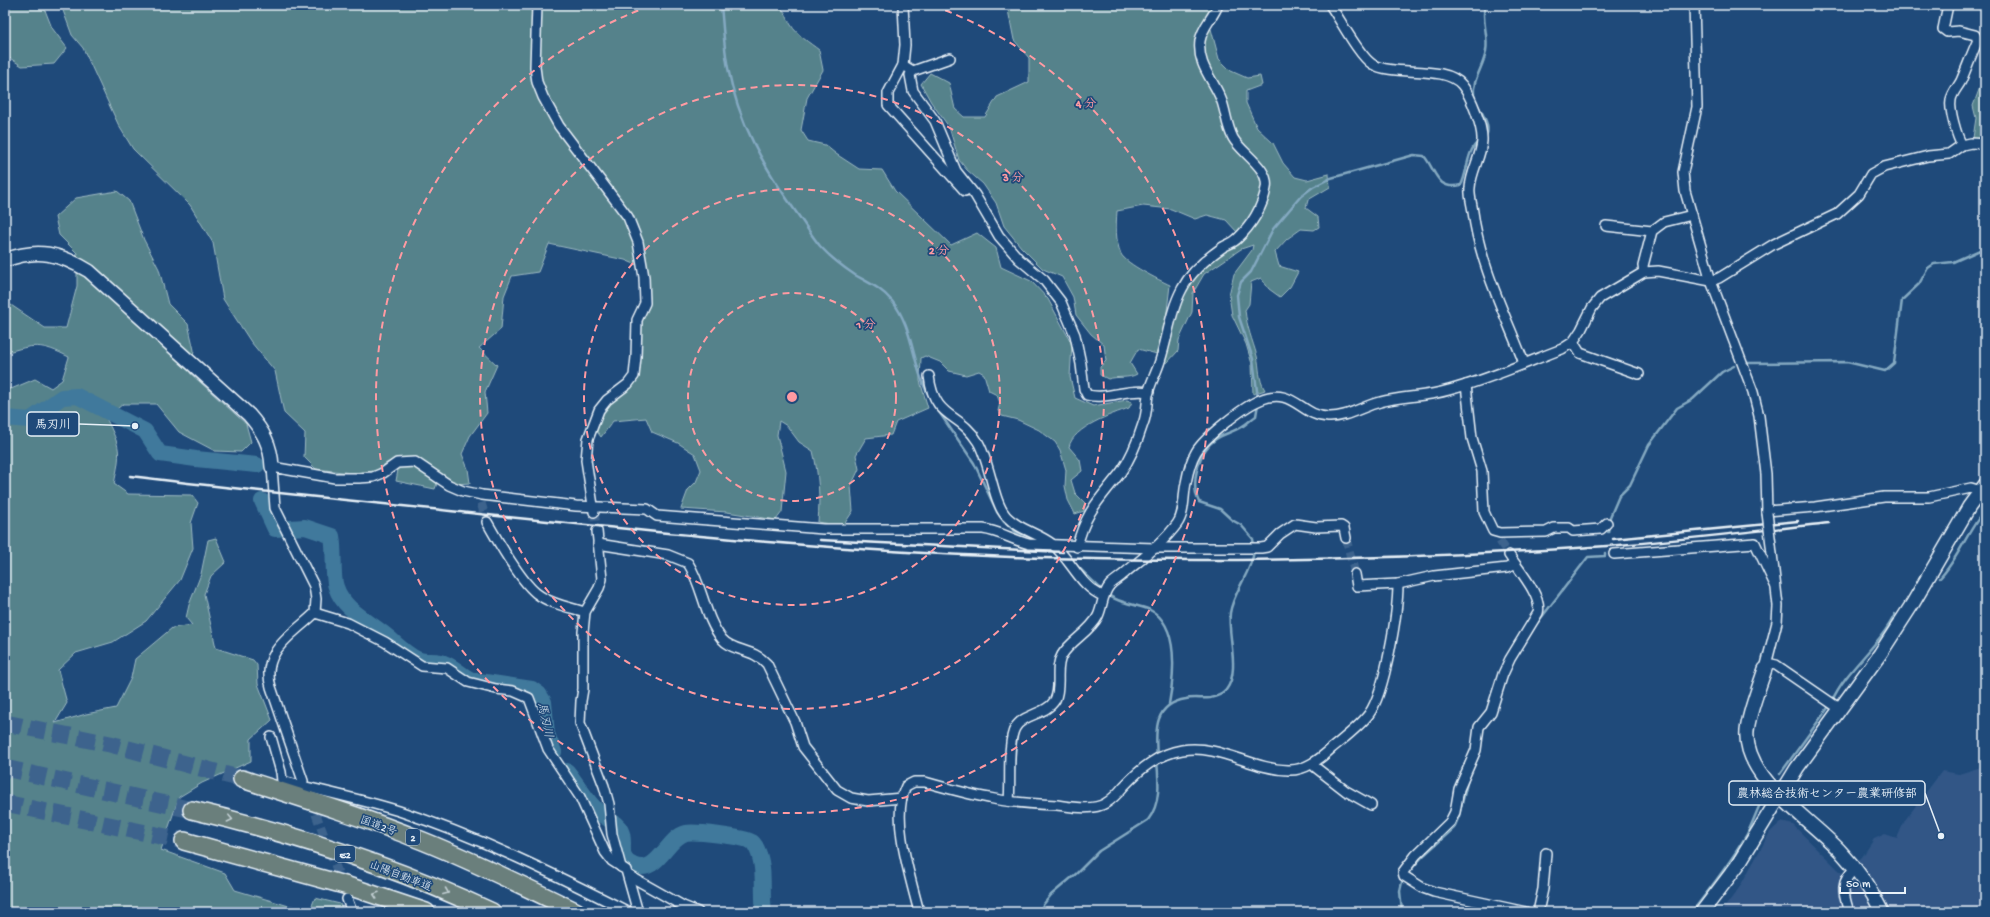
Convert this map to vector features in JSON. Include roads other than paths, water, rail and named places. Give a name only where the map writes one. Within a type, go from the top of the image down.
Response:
[{"type":"highway","name":"国道2号","points":[[242,779],[334,809],[422,841],[501,874],[577,912]]},
{"type":"highway","name":"山陽自動車道","points":[[192,810],[244,822],[312,842],[403,875],[492,912]]},
{"type":"highway","points":[[184,841],[348,886],[426,912]]},
{"type":"street","points":[[537,5],[534,66],[537,82],[543,97],[559,126],[628,216],[638,242],[644,277],[645,303],[637,320],[634,376],[628,384],[607,400],[599,410],[588,439],[586,460],[593,509]]},
{"type":"street","points":[[903,5],[903,65],[888,93],[888,105],[937,162],[983,209]]},
{"type":"street","points":[[1077,547],[1081,530],[1087,517],[1098,498],[1121,472],[1130,457],[1144,424],[1148,407],[1148,392],[1160,361],[1170,322],[1181,289],[1191,274],[1209,258],[1236,240],[1248,226],[1262,204],[1267,186],[1261,168],[1233,138],[1221,100],[1204,71],[1200,59],[1200,41],[1205,27],[1218,5]]},
{"type":"street","points":[[1330,5],[1362,54],[1372,64],[1386,68],[1435,73],[1453,78],[1462,84],[1476,115],[1482,138],[1472,172],[1470,190],[1475,227],[1490,278],[1524,363]]},
{"type":"street","points":[[1694,5],[1697,106],[1683,172],[1685,191],[1711,281],[1753,392],[1759,416],[1766,474],[1767,512],[1778,606],[1766,666],[1747,731],[1749,751],[1760,774],[1856,868],[1871,890],[1882,912]]},
{"type":"street","points":[[1948,5],[1943,29],[1947,32],[1959,31],[1975,35],[1978,40],[1961,81],[1951,98],[1950,104],[1959,140],[1962,145]]},
{"type":"street","points":[[950,58],[913,71],[910,75],[913,92],[935,121],[956,171],[983,209],[999,236],[1019,259],[1044,280],[1061,302],[1075,336],[1081,364],[1084,389],[1087,395],[1097,397],[1138,390],[1148,392]]},
{"type":"street","points":[[903,65],[913,71]]},
{"type":"street","points":[[1009,801],[1011,737],[1016,726],[1024,719],[1047,708],[1054,701],[1057,692],[1061,657],[1087,630],[1098,615],[1103,596],[1110,586],[1155,548],[1179,522],[1189,467],[1196,452],[1218,429],[1260,400],[1274,396],[1283,396],[1317,415],[1328,417],[1340,416],[1398,398],[1449,390],[1466,384],[1562,349],[1573,342],[1592,308],[1600,298],[1644,272],[1658,271],[1711,281],[1719,278],[1774,244],[1837,214],[1859,194],[1871,174],[1884,167],[1928,156],[1949,154],[1962,145],[1971,143],[1985,144]]},
{"type":"street","points":[[1644,272],[1643,266],[1652,231],[1664,222],[1692,215]]},
{"type":"street","points":[[1606,226],[1652,231]]},
{"type":"street","points":[[5,260],[19,255],[45,253],[73,261],[89,271],[261,428],[268,442],[272,467],[275,508],[314,586],[316,599],[315,613],[281,644],[272,656],[269,666],[270,682],[303,781]]},
{"type":"street","points":[[1573,342],[1580,354],[1639,374]]},
{"type":"street","points":[[929,376],[933,393],[943,411],[969,429],[978,442],[986,458],[999,502],[1005,515],[1019,527],[1053,545],[1090,588],[1103,596]]},
{"type":"street","points":[[1466,384],[1472,438],[1482,471],[1484,512],[1492,531],[1500,537],[1546,532],[1554,528],[1569,528],[1573,531],[1601,530],[1607,523]]},
{"type":"street","points":[[272,467],[336,478],[359,478],[373,477],[383,473],[396,463],[414,462],[449,485],[481,499],[576,506],[593,509],[647,509],[657,516],[823,529],[983,529],[994,530],[1010,539],[1029,544],[1077,547],[1261,548],[1267,546],[1280,534],[1295,524],[1316,527],[1341,526],[1344,528],[1346,538]]},
{"type":"street","points":[[1767,512],[1884,497],[1929,497],[1971,488],[1983,488]]},
{"type":"street","points":[[1702,912],[1737,866],[1780,794],[1880,654],[1969,507],[1983,488]]},
{"type":"street","points":[[487,522],[515,566],[535,592],[559,605],[585,612]]},
{"type":"street","points":[[596,531],[602,579],[599,588],[585,612],[583,632],[584,677],[580,701],[580,723],[604,786],[609,804],[612,834],[621,866],[628,875],[682,906],[698,912]]},
{"type":"street","points":[[1614,554],[1755,543],[1775,585]]},
{"type":"street","points":[[598,544],[668,555],[688,563],[713,627],[723,640],[733,646],[760,656],[767,664],[795,722],[803,747],[827,780],[837,790],[851,798],[868,801],[902,798]]},
{"type":"street","points":[[1509,555],[1536,597],[1540,607],[1538,613],[1510,659],[1503,674],[1490,712],[1479,727],[1476,750],[1459,789],[1455,812],[1450,822],[1416,855],[1403,872],[1404,876],[1423,888],[1434,892],[1526,912]]},
{"type":"street","points":[[1356,574],[1357,586],[1398,584],[1434,576],[1507,568],[1515,564]]},
{"type":"street","points":[[919,912],[902,841],[902,798],[906,786],[914,782],[925,782],[990,798],[1083,808],[1096,807],[1107,803],[1134,776],[1152,762],[1182,750],[1210,750],[1234,756],[1258,765],[1289,770],[1313,764],[1370,713],[1384,674],[1391,644],[1398,584]]},
{"type":"street","points":[[315,613],[348,623],[385,642],[422,666],[447,668],[468,682],[496,689],[513,691],[529,698],[548,749],[580,797],[605,852],[612,861],[621,866]]},
{"type":"street","points":[[1766,666],[1776,666],[1840,709]]},
{"type":"street","points":[[271,737],[281,772],[282,781],[398,811],[461,834],[544,869],[629,912]]},
{"type":"street","points":[[1313,764],[1346,791],[1371,805]]},
{"type":"street","points":[[1538,912],[1543,889],[1546,852]]},
{"type":"street","points":[[1849,912],[1843,889],[1847,875],[1856,868]]},
{"type":"street","points":[[628,875],[637,909],[636,912]]},
{"type":"street","points":[[348,899],[352,912]]},
{"type":"waterway","points":[[721,5],[726,53],[732,88],[745,125],[763,161],[784,195],[820,246],[841,265],[888,296],[900,312],[925,389],[932,401]]},
{"type":"waterway","points":[[1485,5],[1484,16],[1487,45],[1485,57],[1476,78],[1474,89],[1474,95],[1488,127],[1485,138]]},
{"type":"waterway","points":[[1258,399],[1253,359],[1239,317],[1237,295],[1241,282],[1251,272],[1273,229],[1301,196],[1313,187],[1331,178],[1414,155],[1424,156],[1441,182],[1446,185],[1461,185],[1469,156],[1479,141]]},
{"type":"waterway","points":[[1748,363],[1847,362],[1885,371],[1894,363],[1902,300],[1919,284],[1928,268],[1934,264],[1953,262],[1980,250],[1985,250]]},
{"type":"waterway","points":[[1608,532],[1610,517],[1619,496],[1630,485],[1649,445],[1677,408],[1693,399],[1722,372],[1734,366]]},
{"type":"waterway","name":"馬刃川","points":[[5,418],[30,420],[62,397],[77,396],[145,431],[160,454],[257,465]]},
{"type":"waterway","points":[[1254,546],[1253,539],[1241,525],[1232,520],[1220,509],[1199,502],[1196,495],[1195,486],[1197,468],[1204,451],[1216,439],[1243,426],[1256,416],[1258,404]]},
{"type":"waterway","points":[[937,409],[974,463],[997,512],[1004,522],[1016,532],[1034,538]]},
{"type":"waterway","name":"馬刃川","points":[[262,501],[275,529],[305,527],[332,536],[335,583],[339,595],[350,608],[408,654],[420,660],[443,663],[472,680],[532,689],[539,694],[544,702],[547,734],[554,752]]},
{"type":"waterway","points":[[1940,578],[1953,562],[1973,527],[1985,510]]},
{"type":"waterway","points":[[1157,756],[1157,728],[1162,712],[1175,702],[1189,698],[1210,698],[1216,696],[1224,692],[1230,682],[1233,673],[1230,613],[1235,597],[1253,559],[1254,551]]},
{"type":"waterway","points":[[1538,622],[1588,557],[1605,556],[1605,553]]},
{"type":"waterway","points":[[1075,564],[1103,591]]},
{"type":"waterway","points":[[1107,594],[1122,602],[1150,610],[1160,617],[1166,627],[1171,639],[1173,652],[1169,704]]},
{"type":"waterway","points":[[1832,701],[1838,689],[1880,637],[1895,614]]},
{"type":"waterway","points":[[1780,774],[1830,705]]},
{"type":"waterway","points":[[1489,721],[1495,712]]},
{"type":"waterway","points":[[1473,767],[1479,754]]},
{"type":"waterway","points":[[1040,912],[1043,905],[1051,895],[1077,873],[1099,851],[1148,820],[1155,807],[1157,799],[1157,761]]},
{"type":"waterway","name":"馬刃川","points":[[567,771],[599,813],[620,829],[623,836],[623,854],[628,862],[633,865],[642,867],[649,865],[655,861],[679,836],[686,833],[740,838],[753,843],[760,856],[764,912]]},
{"type":"waterway","points":[[1408,873],[1423,856],[1454,828],[1459,816],[1468,779]]},
{"type":"waterway","points":[[1692,912],[1740,846],[1764,796]]},
{"type":"waterway","points":[[1402,882],[1400,891],[1402,912]]},
{"type":"tunnel","points":[[481,503],[487,522]]},
{"type":"tunnel","points":[[594,512],[597,531]]},
{"type":"tunnel","points":[[1346,538],[1355,574]]},
{"type":"tunnel","points":[[1500,541],[1509,555]]},
{"type":"tunnel","points":[[5,723],[110,744],[242,779]]},
{"type":"tunnel","points":[[5,768],[192,810]]},
{"type":"tunnel","points":[[311,801],[343,886]]},
{"type":"tunnel","points":[[5,803],[184,841]]},
{"type":"railway","points":[[130,476],[219,487],[695,536],[903,552],[1042,558],[1254,560],[1466,554],[1607,546],[1829,523]]},
{"type":"railway","points":[[1613,539],[1798,521]]},
{"type":"railway","points":[[820,540],[1063,552]]},
{"type":"place","name":"馬刃川","points":[[135,426]]},
{"type":"place","name":"農林総合技術センター農業研修部","points":[[1941,836]]}]
